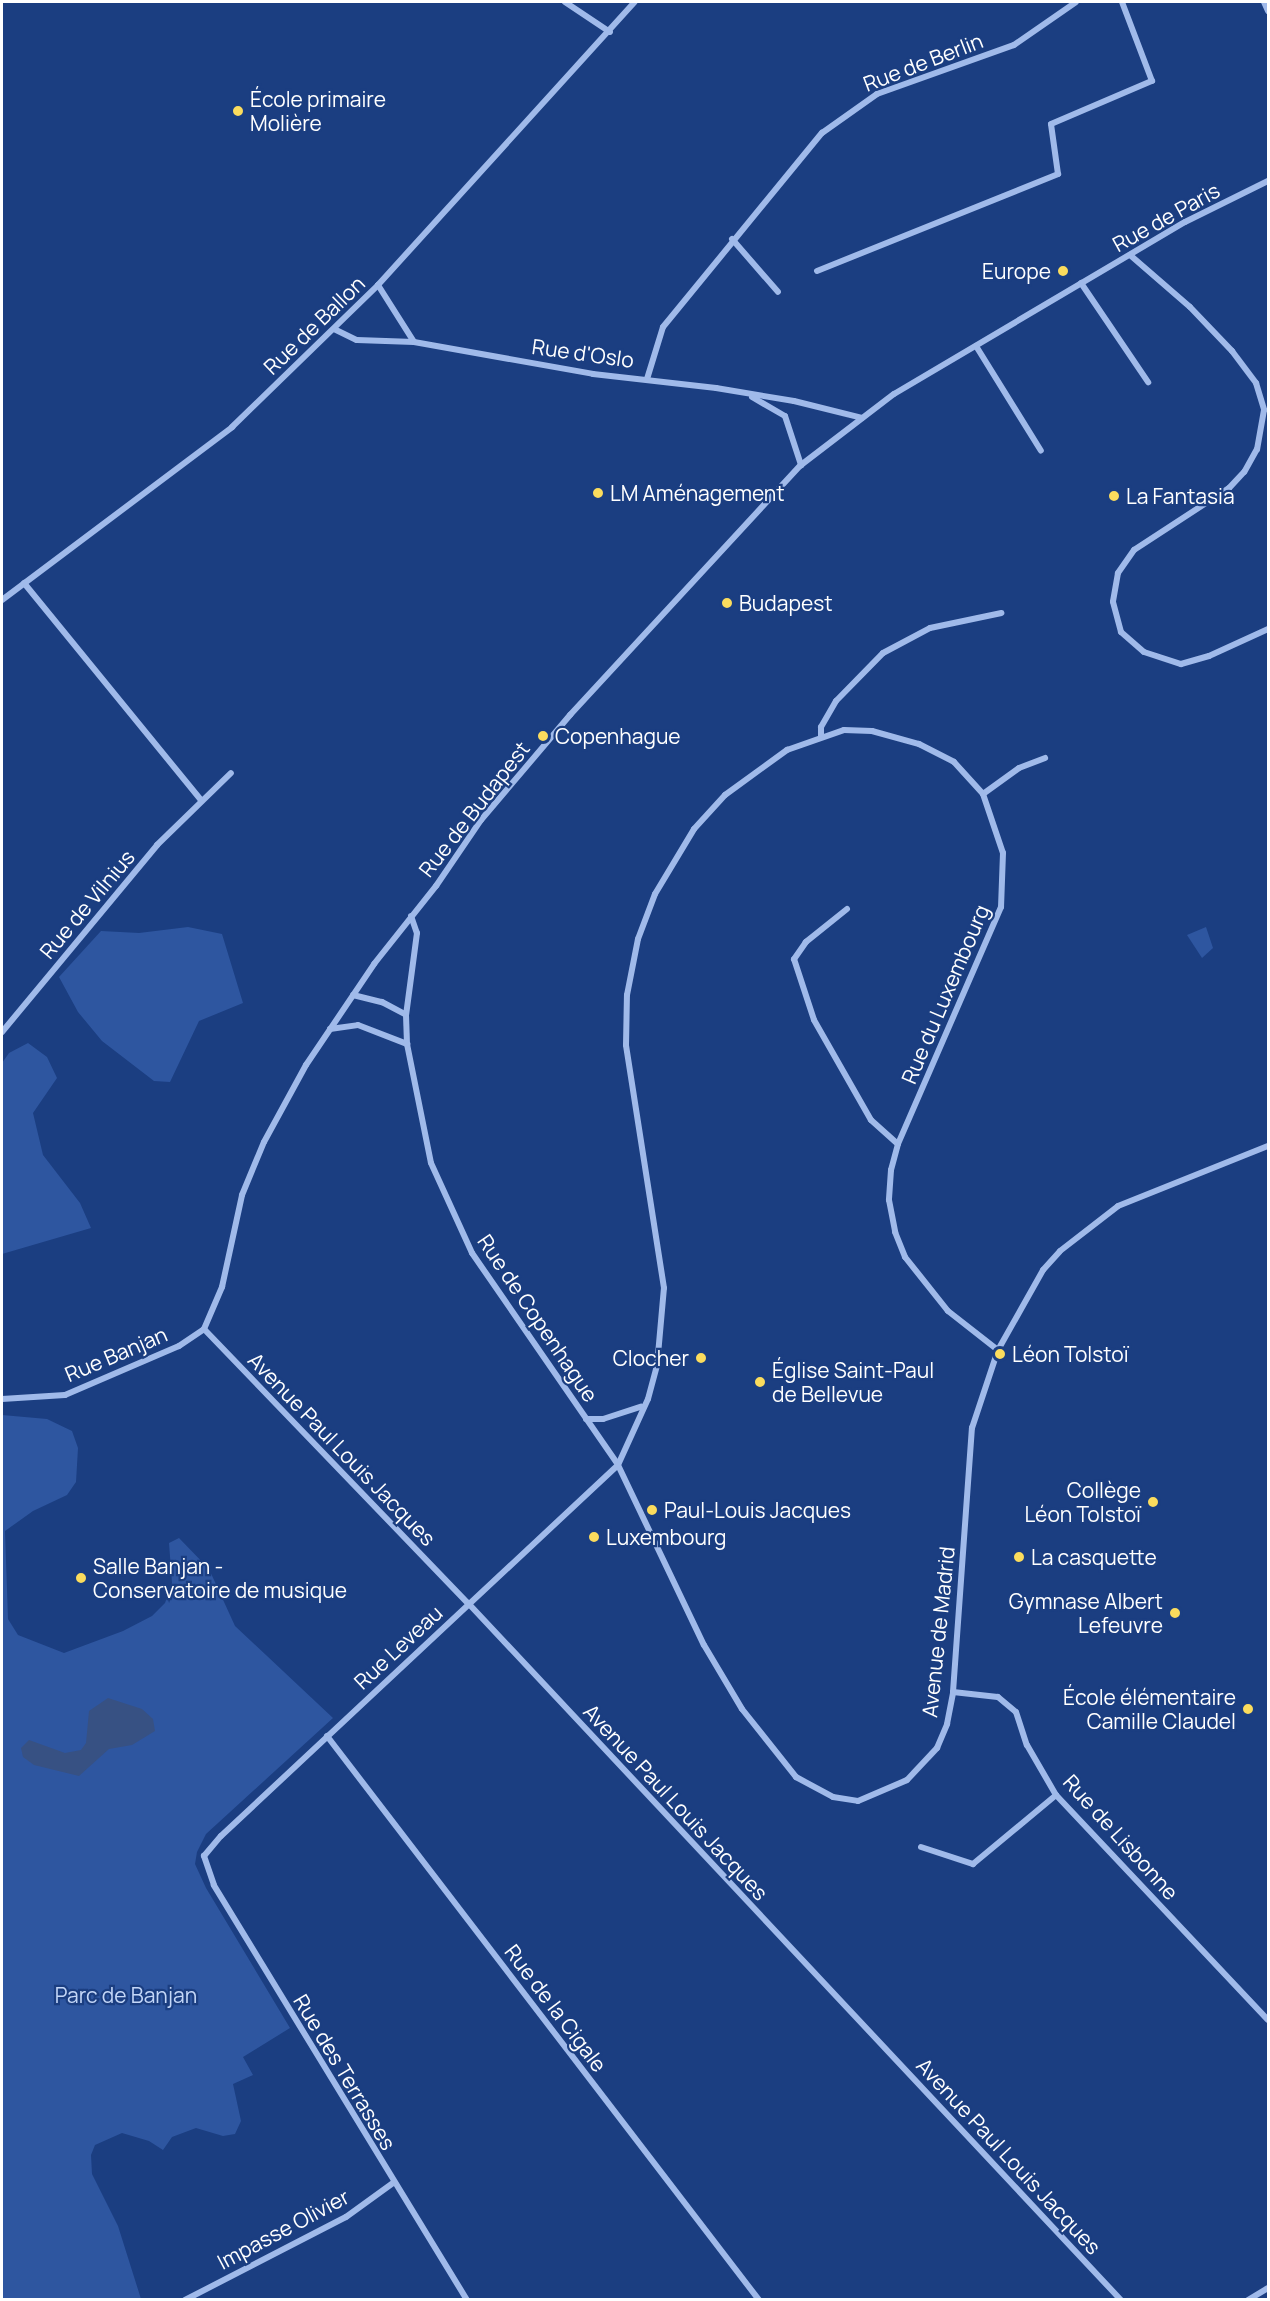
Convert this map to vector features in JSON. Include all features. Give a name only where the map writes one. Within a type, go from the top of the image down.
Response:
[{"type":"street","points":[[565,2],[610,32]]},
{"type":"street","name":"Rue de Ballon","points":[[2,600],[232,428],[378,285],[635,2]]},
{"type":"street","name":"Rue de Berlin","points":[[647,379],[663,327],[732,239],[822,133],[844,114],[877,94],[1014,45],[1076,2]]},
{"type":"street","points":[[817,271],[1058,174],[1051,124],[1152,81],[1122,2]]},
{"type":"street","points":[[1264,2],[1269,11]]},
{"type":"street","name":"Rue de Paris","points":[[894,394],[1185,222],[1269,181]]},
{"type":"street","points":[[732,239],[778,292]]},
{"type":"street","points":[[1130,255],[1190,307],[1232,351],[1256,383],[1264,410],[1257,448],[1244,472],[1229,488],[1134,550],[1118,573],[1113,602],[1121,632],[1144,652],[1182,664],[1269,629]]},
{"type":"street","points":[[1081,283],[1148,382]]},
{"type":"street","points":[[378,285],[414,342]]},
{"type":"street","name":"Rue d'Oslo","points":[[334,329],[357,339],[414,342],[593,374],[647,379],[794,401],[862,418]]},
{"type":"street","points":[[976,346],[1041,451]]},
{"type":"street","name":"Rue de Budapest","points":[[204,1329],[222,1287],[242,1196],[264,1142],[353,994],[481,820],[570,715],[801,465],[894,394]]},
{"type":"street","name":"Rue d'Oslo","points":[[748,395],[784,416],[801,465]]},
{"type":"street","points":[[24,583],[201,800]]},
{"type":"street","points":[[821,737],[821,727],[836,701],[883,653],[930,628],[1001,614]]},
{"type":"street","name":"Rue du Luxembourg","points":[[618,1465],[641,1407],[648,1399],[657,1366],[664,1288],[626,1045],[627,995],[638,939],[655,894],[694,829],[725,795],[787,750],[844,730],[872,731],[919,744],[954,762],[983,794],[1003,853],[1001,907],[898,1144],[891,1170],[889,1200],[895,1233],[905,1257],[948,1311],[998,1350]]},
{"type":"street","points":[[983,794],[1019,768],[1045,758]]},
{"type":"street","name":"Rue de Vilnius","points":[[2,1032],[157,845],[231,773]]},
{"type":"street","points":[[847,909],[806,942],[794,959],[814,1020],[871,1120],[898,1144]]},
{"type":"street","name":"Rue de Copenhague","points":[[411,916],[417,933],[406,1015],[407,1044],[431,1163],[472,1253],[618,1465]]},
{"type":"street","points":[[353,994],[382,1002],[406,1015]]},
{"type":"street","points":[[330,1029],[358,1025],[407,1044]]},
{"type":"street","name":"Avenue de Madrid","points":[[618,1465],[704,1645],[742,1709],[796,1777],[813,1789],[858,1801],[907,1780],[937,1748],[947,1724],[953,1692],[972,1428],[998,1350],[1043,1270],[1060,1251],[1118,1206],[1269,1146]]},
{"type":"street","name":"Rue Banjan","points":[[2,1399],[65,1395],[179,1346],[204,1329]]},
{"type":"street","name":"Avenue Paul Louis Jacques","points":[[204,1329],[468,1603],[1121,2300]]},
{"type":"street","points":[[586,1419],[603,1419],[641,1407]]},
{"type":"street","name":"Rue Leveau","points":[[204,1856],[327,1736],[618,1465]]},
{"type":"street","name":"Rue de Lisbonne","points":[[953,1692],[998,1697],[1016,1712],[1027,1745],[1056,1795],[1267,2017]]},
{"type":"street","name":"Rue de la Cigale","points":[[327,1736],[759,2300]]},
{"type":"street","points":[[921,1847],[973,1864],[1056,1795]]},
{"type":"street","name":"Rue des Terrasses","points":[[204,1856],[214,1885],[393,2183],[467,2300]]},
{"type":"street","name":"Impasse Olivier","points":[[185,2300],[346,2217],[393,2183]]},
{"type":"street","points":[[1248,2300],[1269,2288]]},
{"type":"green space","points":[[188,927],[222,934],[243,1003],[199,1021],[170,1082],[154,1081],[102,1041],[78,1012],[59,977],[101,931],[139,933]]},
{"type":"green space","points":[[1206,927],[1213,948],[1202,958],[1187,935]]},
{"type":"green space","points":[[28,1043],[47,1057],[57,1078],[33,1113],[43,1155],[80,1203],[91,1228],[2,1254],[2,1063],[9,1053]]},
{"type":"green space","name":"Parc de Banjan","points":[[2,1415],[47,1419],[72,1431],[78,1448],[76,1482],[67,1495],[33,1511],[5,1531],[8,1619],[18,1635],[64,1653],[123,1631],[152,1616],[165,1603],[172,1583],[169,1543],[179,1538],[209,1569],[235,1626],[333,1718],[206,1834],[197,1852],[195,1864],[206,1888],[290,2028],[243,2057],[253,2075],[233,2084],[241,2121],[235,2134],[223,2136],[196,2128],[172,2137],[163,2150],[149,2141],[122,2133],[95,2145],[91,2155],[92,2174],[118,2226],[141,2299],[2,2299]]},
{"type":"shaded area","points":[[108,1698],[142,1709],[153,1719],[155,1731],[132,1745],[109,1749],[79,1776],[34,1765],[23,1757],[21,1748],[29,1740],[65,1753],[81,1750],[86,1743],[89,1711]]},
{"type":"place","name":"École primaire Molière","points":[[238,111]]},
{"type":"place","name":"Europe","points":[[1063,271]]},
{"type":"place","name":"LM Aménagement","points":[[598,493]]},
{"type":"place","name":"La Fantasia","points":[[1114,496]]},
{"type":"place","name":"Budapest","points":[[727,603]]},
{"type":"place","name":"Copenhague","points":[[543,736]]},
{"type":"place","name":"Léon Tolstoï","points":[[1000,1354]]},
{"type":"place","name":"Clocher","points":[[701,1358]]},
{"type":"place","name":"Église Saint-Paul de Bellevue","points":[[760,1382]]},
{"type":"place","name":"Collège Léon Tolstoï","points":[[1153,1502]]},
{"type":"place","name":"Paul-Louis Jacques","points":[[652,1510]]},
{"type":"place","name":"Luxembourg","points":[[594,1537]]},
{"type":"place","name":"La casquette","points":[[1019,1557]]},
{"type":"place","name":"Salle Banjan - Conservatoire de musique","points":[[81,1578]]},
{"type":"place","name":"Gymnase Albert Lefeuvre","points":[[1175,1613]]},
{"type":"place","name":"École élémentaire Camille Claudel","points":[[1248,1709]]}]
